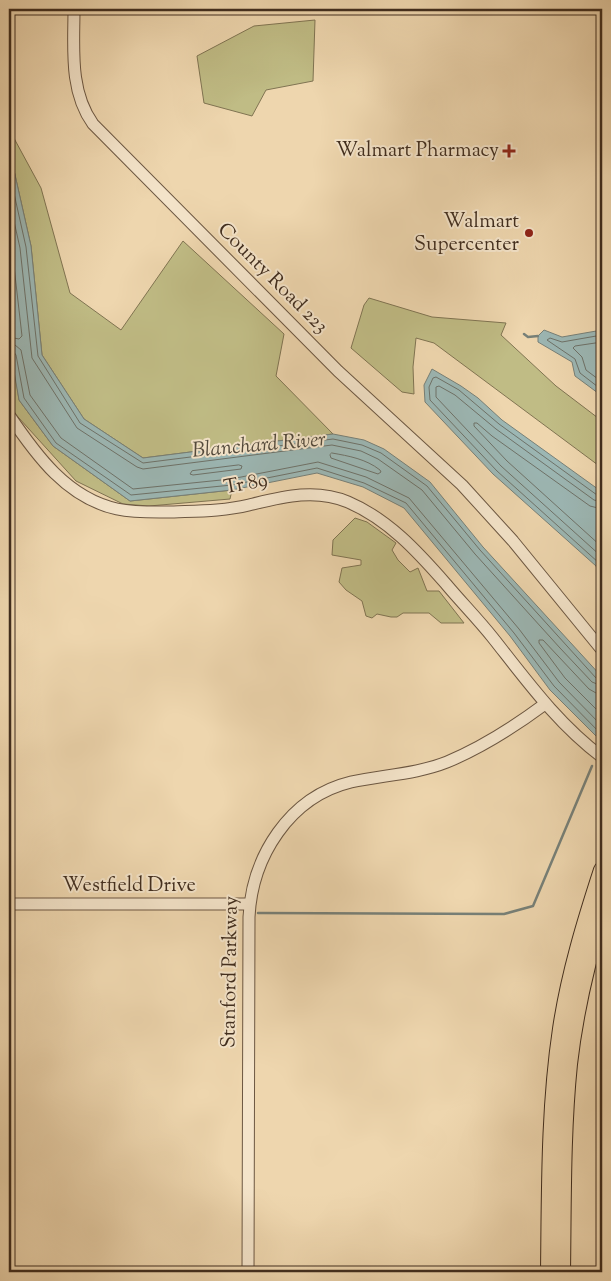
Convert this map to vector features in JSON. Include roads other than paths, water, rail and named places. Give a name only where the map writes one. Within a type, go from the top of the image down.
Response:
[{"type":"highway","points":[[549,1272],[551,1142],[557,1060],[572,973],[602,870]]},
{"type":"highway","points":[[562,1272],[564,1132],[569,1062],[579,999],[602,912]]},
{"type":"street","name":"County Road 223","points":[[74,9],[74,59],[77,90],[92,124],[333,366],[462,485],[513,541],[602,650]]},
{"type":"street","name":"Tr 89","points":[[9,415],[40,458],[57,477],[83,496],[116,509],[153,512],[209,511],[304,494],[330,496],[346,501],[376,517],[407,542],[429,564],[480,623],[545,704],[564,724],[602,757]]},
{"type":"street","name":"Stanford Parkway","points":[[248,1272],[249,904],[254,879],[269,844],[289,818],[314,798],[337,786],[349,782],[412,772],[447,762],[499,736],[545,704]]},
{"type":"street","name":"Westfield Drive","points":[[9,904],[249,904]]},
{"type":"water","name":"Blanchard River","points":[[9,162],[13,166],[31,246],[42,355],[84,419],[143,458],[333,434],[364,440],[384,449],[430,482],[483,547],[602,677],[602,742],[550,690],[510,636],[404,508],[363,487],[317,473],[232,490],[130,501],[53,446],[19,400],[9,343]]},
{"type":"water","points":[[544,330],[562,337],[602,330],[602,396],[575,376],[572,362],[538,342],[538,336]]},
{"type":"water","points":[[432,369],[478,398],[502,420],[602,492],[602,580],[596,566],[493,474],[425,402],[424,385]]},
{"type":"waterway","points":[[524,334],[528,337],[538,336]]},
{"type":"waterway","points":[[601,746],[602,742]]},
{"type":"waterway","points":[[258,913],[504,914],[533,906],[592,766]]},
{"type":"place","name":"Walmart Pharmacy","points":[[509,151]]},
{"type":"place","name":"Walmart Supercenter","points":[[529,233]]}]
